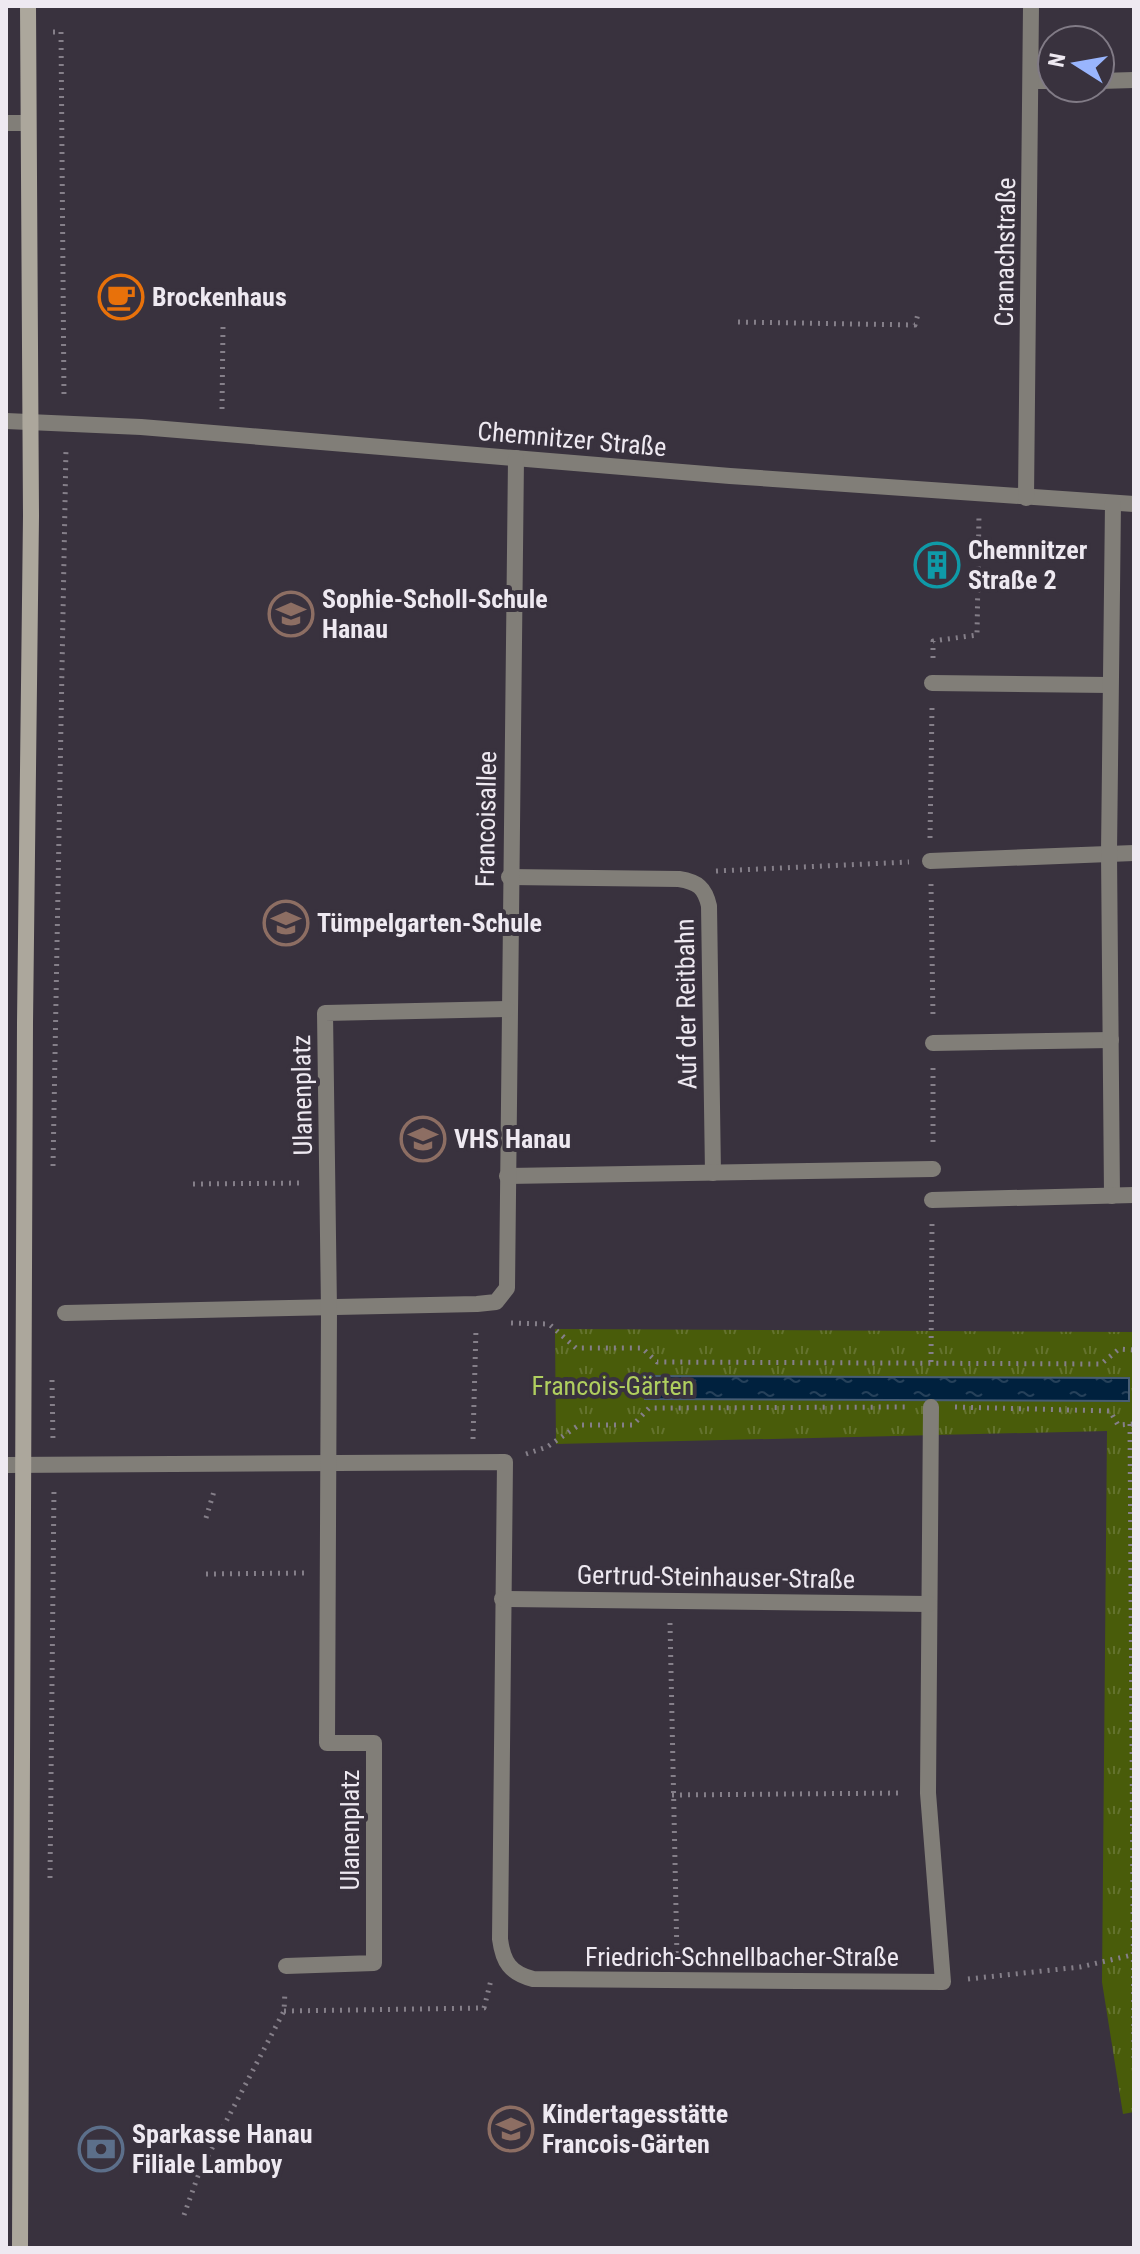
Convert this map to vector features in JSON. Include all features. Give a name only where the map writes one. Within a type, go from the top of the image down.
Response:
[{"type":"main road","points":[[20,2248],[31,422],[28,6]]},
{"type":"street","name":"Cranachstraße","points":[[1026,498],[1031,6]]},
{"type":"street","points":[[1031,81],[1036,81]]},
{"type":"street","points":[[6,123],[27,123]]},
{"type":"street","name":"Chemnitzer Straße","points":[[6,421],[222,434],[1134,504]]},
{"type":"street","name":"Francoisallee","points":[[329,1310],[496,1302],[507,1288],[507,1009],[516,458]]},
{"type":"street","points":[[1112,1196],[1109,853],[1113,503]]},
{"type":"street","points":[[932,683],[1110,685]]},
{"type":"street","points":[[930,861],[1134,853]]},
{"type":"street","name":"Auf der Reitbahn","points":[[509,877],[679,879],[700,885],[709,906],[713,1173]]},
{"type":"street","name":"Ulanenplatz","points":[[286,1966],[374,1963],[374,1743],[327,1743],[329,1310],[325,1013],[507,1009]]},
{"type":"street","points":[[933,1043],[1111,1040]]},
{"type":"street","points":[[507,1176],[933,1169]]},
{"type":"street","points":[[932,1200],[1134,1195]]},
{"type":"street","points":[[65,1313],[329,1310]]},
{"type":"street","points":[[931,1407],[928,1793],[943,1982]]},
{"type":"street","points":[[6,1465],[505,1462],[500,1939],[507,1966]]},
{"type":"street","name":"Gertrud-Steinhauser-Straße","points":[[502,1599],[929,1604]]},
{"type":"street","name":"Friedrich-Schnellbacher-Straße","points":[[507,1966],[520,1976],[533,1979],[943,1982]]},
{"type":"path","points":[[53,1173],[66,425],[59,136],[61,32]]},
{"type":"path","points":[[738,322],[915,325],[918,314]]},
{"type":"path","points":[[222,434],[223,327]]},
{"type":"path","points":[[700,885],[719,868],[930,861]]},
{"type":"path","points":[[931,890],[933,983]]},
{"type":"path","points":[[933,1110],[933,1169]]},
{"type":"path","points":[[193,1184],[328,1182]]},
{"type":"path","points":[[931,1362],[932,1200]]},
{"type":"path","points":[[472,1461],[477,1322]]},
{"type":"path","points":[[549,1324],[576,1348],[642,1348],[657,1362],[1101,1364],[1119,1349],[1134,1350]]},
{"type":"path","points":[[50,1886],[52,1374]]},
{"type":"path","points":[[547,1447],[579,1425],[633,1425],[649,1408],[931,1407],[1110,1411],[1118,1425],[1132,1424],[1134,2059]]},
{"type":"path","points":[[206,1574],[329,1573]]},
{"type":"path","points":[[669,1600],[678,1982]]},
{"type":"path","points":[[672,1795],[928,1793]]},
{"type":"path","points":[[943,1982],[1080,1967],[1133,1954]]},
{"type":"path","points":[[184,2215],[199,2173],[284,2011],[286,1966]]},
{"type":"path","points":[[284,2011],[484,2008],[489,1982],[507,1966]]},
{"type":"green space","name":"Francois-Gärten","points":[[555,1329],[1134,1332],[1134,2112],[1123,2114],[1102,1982],[1107,1431],[556,1444]]},
{"type":"water","points":[[644,1376],[1129,1378],[1129,1401],[645,1399]]},
{"type":"place","name":"Brockenhaus","points":[[121,297]]},
{"type":"place","name":"Chemnitzer Straße 2","points":[[937,565]]},
{"type":"place","name":"Sophie-Scholl-Schule Hanau","points":[[291,614]]},
{"type":"place","name":"Tümpelgarten-Schule","points":[[286,923]]},
{"type":"place","name":"VHS Hanau","points":[[423,1139]]},
{"type":"place","name":"Kindertagesstätte Francois-Gärten","points":[[511,2129]]},
{"type":"place","name":"Sparkasse Hanau Filiale Lamboy","points":[[101,2149]]}]
